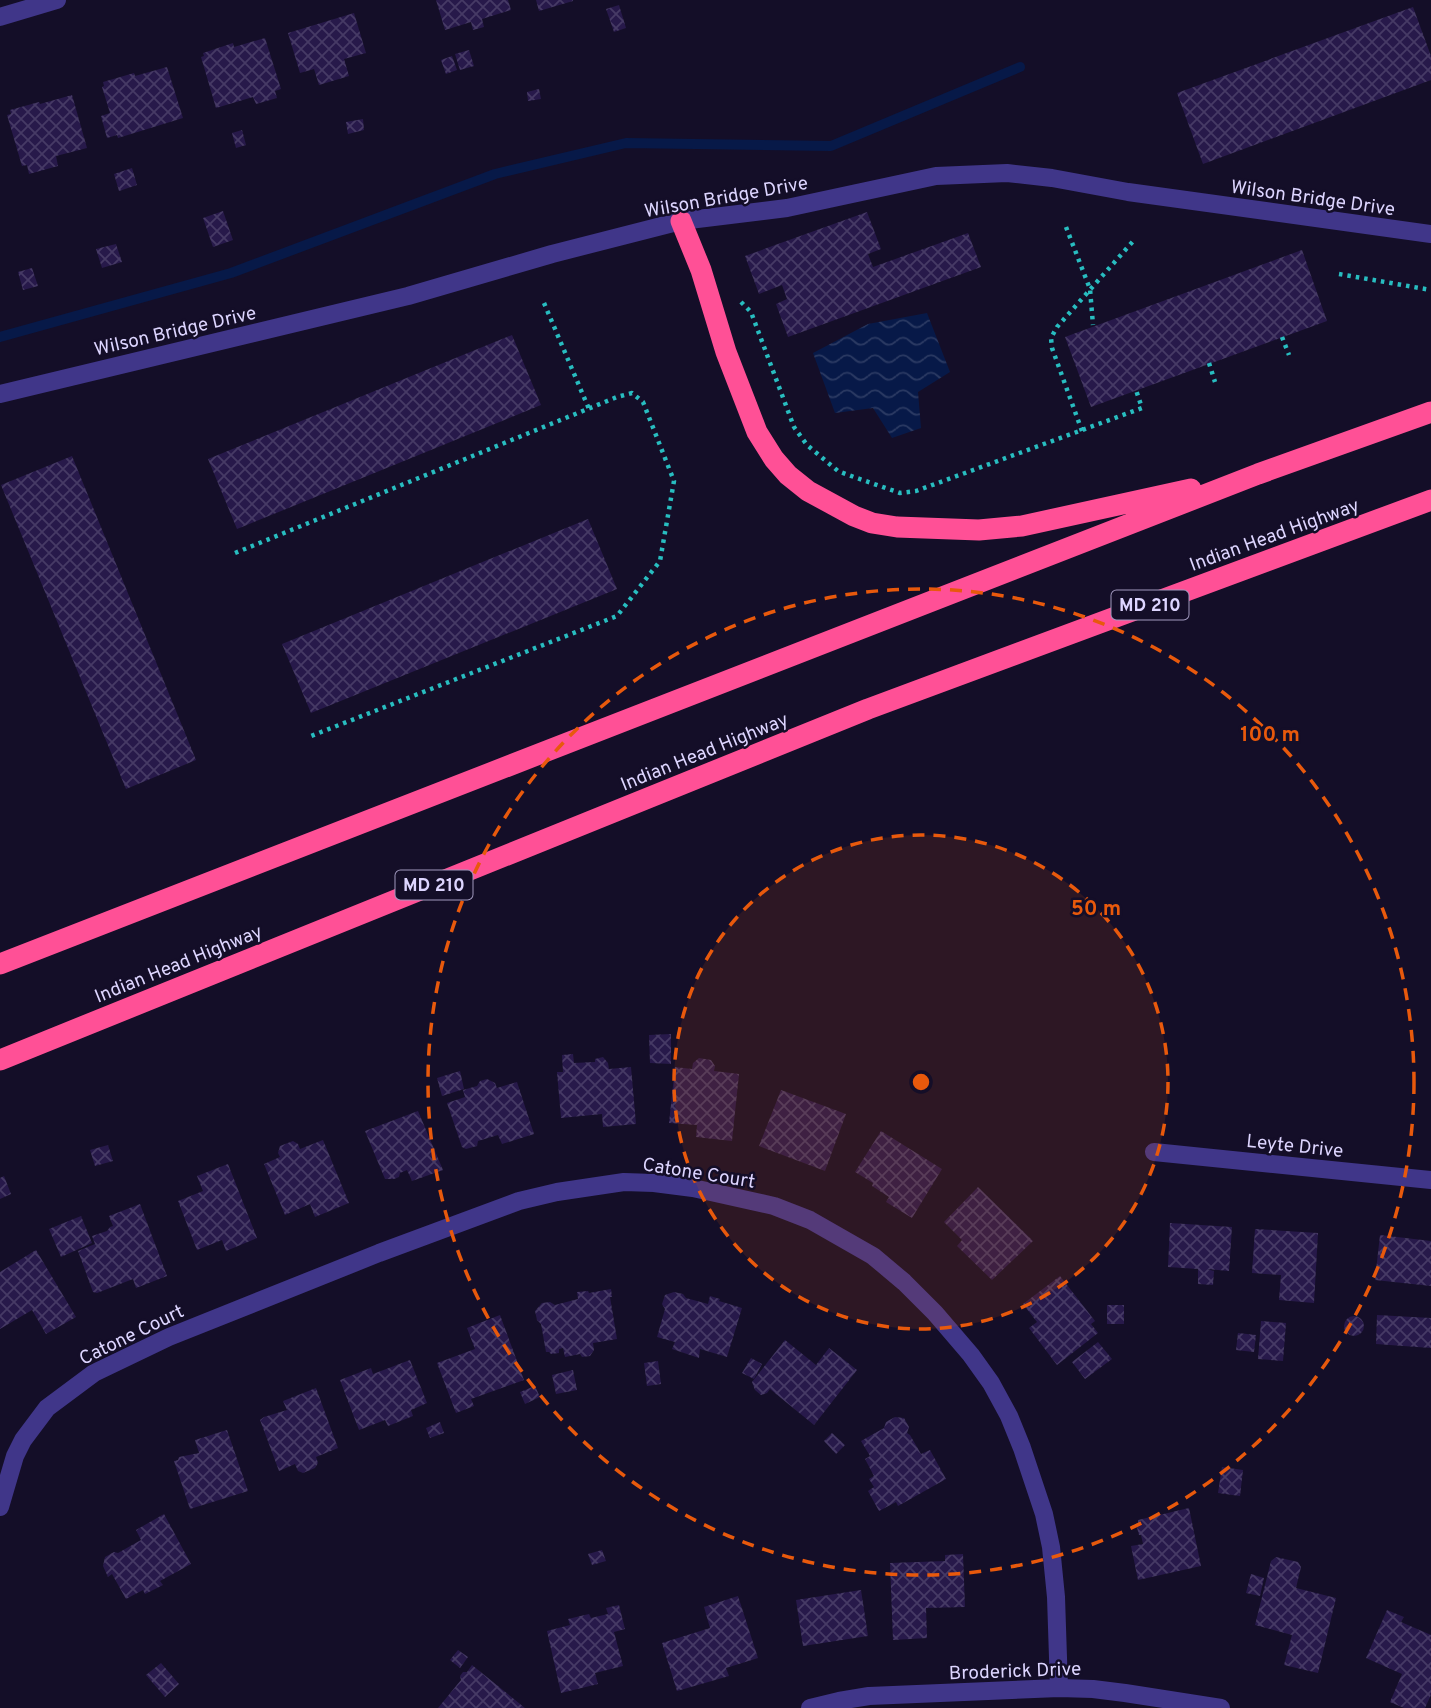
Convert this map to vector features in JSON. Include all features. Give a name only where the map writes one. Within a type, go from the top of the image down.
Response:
[{"type":"highway","points":[[681,221],[701,270],[726,352],[757,432],[788,475],[808,491],[854,516],[872,523],[921,529],[979,530],[1022,526],[1258,474]]},
{"type":"highway","points":[[0,964],[1258,474],[1431,412]]},
{"type":"highway","name":"Indian Head Highway","points":[[0,1060],[868,709],[1431,500]]},
{"type":"street","points":[[0,17],[57,0]]},
{"type":"street","name":"Wilson Bridge Drive","points":[[0,394],[408,296],[552,254],[681,221],[787,208],[936,176],[1007,173],[1052,178],[1128,192],[1431,234]]},
{"type":"street","name":"Leyte Drive","points":[[1154,1152],[1431,1180]]},
{"type":"street","name":"Catone Court","points":[[0,1507],[15,1456],[23,1440],[47,1408],[94,1373],[169,1337],[379,1253],[519,1201],[624,1182],[654,1182],[693,1188],[774,1206],[810,1220],[862,1249],[904,1282],[971,1355],[1009,1416],[1023,1448],[1044,1514],[1051,1546],[1056,1597],[1059,1688]]},
{"type":"street","name":"Broderick Drive","points":[[810,1708],[859,1698],[902,1694],[1059,1688],[1093,1689],[1221,1708]]},
{"type":"path","points":[[1066,227],[1090,289],[1093,325]]},
{"type":"path","points":[[1082,431],[1051,343],[1052,333],[1135,239]]},
{"type":"path","points":[[1339,274],[1431,290]]},
{"type":"path","points":[[735,297],[751,312],[794,426],[807,446],[838,471],[900,493],[916,491],[1142,408],[1136,390]]},
{"type":"path","points":[[544,303],[589,409]]},
{"type":"path","points":[[1282,337],[1289,355]]},
{"type":"path","points":[[1209,363],[1215,382]]},
{"type":"path","points":[[235,553],[632,393],[643,402],[674,481],[660,561],[617,615],[311,736]]},
{"type":"water","points":[[927,313],[950,372],[918,392],[921,428],[892,438],[873,408],[835,413],[813,353],[868,324]]},
{"type":"building","points":[[436,0],[508,0],[511,10],[482,19],[484,27],[473,30],[471,22],[445,30]]},
{"type":"building","points":[[536,0],[573,0],[573,1],[539,11]]},
{"type":"building","points":[[619,5],[626,28],[614,32],[606,9]]},
{"type":"building","points":[[1413,7],[1431,56],[1431,80],[1203,164],[1177,93]]},
{"type":"building","points":[[354,13],[366,53],[344,59],[349,76],[319,85],[314,69],[300,73],[288,33]]},
{"type":"building","points":[[265,38],[281,89],[275,91],[277,98],[256,104],[253,97],[216,108],[201,57],[204,56],[203,53],[233,43],[234,47]]},
{"type":"building","points":[[469,50],[474,66],[460,70],[455,54]]},
{"type":"building","points":[[452,56],[457,70],[446,74],[441,60]]},
{"type":"building","points":[[167,67],[183,118],[118,138],[117,135],[107,138],[101,116],[110,113],[103,82]]},
{"type":"building","points":[[539,89],[541,99],[528,101],[527,92]]},
{"type":"building","points":[[72,95],[87,148],[56,156],[58,166],[29,174],[27,165],[22,166],[7,115],[11,114],[10,110]]},
{"type":"building","points":[[363,119],[364,130],[348,134],[346,122]]},
{"type":"building","points":[[242,130],[246,145],[236,148],[232,133]]},
{"type":"building","points":[[132,168],[137,185],[119,191],[114,174]]},
{"type":"building","points":[[223,211],[233,240],[213,247],[203,218]]},
{"type":"building","points":[[867,212],[881,249],[868,254],[873,267],[968,233],[981,267],[788,337],[776,304],[787,299],[782,285],[759,294],[745,256]]},
{"type":"building","points":[[116,244],[122,262],[102,268],[96,249]]},
{"type":"building","points":[[1302,250],[1327,321],[1091,407],[1065,337]]},
{"type":"building","points":[[32,268],[38,286],[23,290],[18,272]]},
{"type":"building","points":[[512,335],[541,405],[237,529],[208,459]]},
{"type":"building","points":[[72,456],[196,760],[126,789],[1,485]]},
{"type":"building","points":[[588,519],[617,589],[311,713],[282,644]]},
{"type":"building","points":[[671,1034],[671,1064],[650,1063],[649,1035]]},
{"type":"building","points":[[573,1054],[574,1063],[595,1062],[595,1059],[603,1057],[609,1069],[631,1067],[636,1124],[603,1127],[602,1114],[561,1118],[557,1072],[563,1072],[562,1055]]},
{"type":"building","points":[[699,1058],[711,1060],[715,1066],[714,1071],[739,1074],[732,1141],[696,1137],[697,1125],[669,1123],[675,1067],[692,1069],[693,1063]]},
{"type":"building","points":[[460,1071],[464,1089],[442,1096],[437,1078]]},
{"type":"building","points":[[487,1079],[495,1083],[497,1088],[517,1082],[534,1134],[502,1144],[498,1135],[478,1141],[477,1146],[466,1149],[462,1147],[447,1103],[465,1097],[463,1090],[477,1086],[480,1081]]},
{"type":"building","points":[[781,1090],[846,1114],[825,1171],[759,1146]]},
{"type":"building","points":[[418,1111],[443,1170],[412,1181],[407,1170],[400,1173],[399,1177],[385,1179],[365,1131]]},
{"type":"building","points":[[881,1131],[942,1169],[912,1218],[886,1202],[889,1197],[855,1172]]},
{"type":"building","points":[[323,1140],[349,1203],[315,1217],[310,1204],[285,1215],[264,1164],[280,1157],[280,1146],[293,1141],[300,1149]]},
{"type":"building","points":[[108,1145],[113,1161],[95,1166],[90,1150]]},
{"type":"building","points":[[228,1164],[257,1238],[226,1251],[222,1240],[197,1250],[178,1201],[203,1191],[197,1176]]},
{"type":"building","points":[[4,1176],[11,1194],[0,1199],[0,1178]]},
{"type":"building","points":[[978,1187],[1033,1241],[992,1280],[957,1246],[962,1240],[944,1222]]},
{"type":"building","points":[[140,1204],[167,1276],[136,1288],[133,1279],[97,1293],[93,1292],[78,1251],[95,1244],[92,1236],[113,1226],[109,1216]]},
{"type":"building","points":[[81,1216],[92,1243],[61,1257],[49,1229]]},
{"type":"building","points":[[1170,1223],[1232,1227],[1229,1271],[1207,1269],[1214,1271],[1213,1285],[1198,1284],[1198,1269],[1168,1267]]},
{"type":"building","points":[[1255,1229],[1318,1233],[1314,1303],[1279,1300],[1281,1275],[1252,1273]]},
{"type":"building","points":[[1380,1235],[1431,1241],[1431,1286],[1375,1280]]},
{"type":"building","points":[[36,1250],[76,1317],[46,1334],[32,1310],[0,1329],[0,1272]]},
{"type":"building","points":[[1060,1276],[1095,1321],[1091,1324],[1098,1333],[1057,1365],[1029,1328],[1037,1322],[1023,1304]]},
{"type":"building","points":[[611,1289],[617,1339],[593,1343],[594,1350],[590,1356],[582,1357],[580,1354],[565,1357],[563,1348],[559,1349],[559,1353],[546,1352],[541,1324],[535,1311],[542,1303],[550,1302],[555,1305],[578,1299],[577,1292]]},
{"type":"building","points":[[674,1292],[708,1304],[710,1296],[742,1308],[727,1357],[700,1349],[699,1358],[672,1349],[675,1342],[657,1337],[665,1309],[662,1304],[665,1295]]},
{"type":"building","points":[[1107,1305],[1124,1305],[1124,1324],[1107,1324]]},
{"type":"building","points":[[500,1315],[524,1380],[471,1399],[474,1406],[456,1413],[437,1363],[475,1349],[467,1328]]},
{"type":"building","points":[[1377,1315],[1431,1318],[1431,1348],[1376,1344]]},
{"type":"building","points":[[1354,1316],[1361,1319],[1364,1326],[1361,1333],[1354,1336],[1347,1333],[1344,1326],[1347,1319]]},
{"type":"building","points":[[1261,1321],[1286,1323],[1283,1361],[1258,1359]]},
{"type":"building","points":[[1238,1333],[1256,1335],[1254,1352],[1236,1350]]},
{"type":"building","points":[[785,1340],[816,1365],[829,1348],[857,1370],[814,1425],[770,1389],[761,1395],[752,1382]]},
{"type":"building","points":[[1098,1342],[1112,1359],[1085,1379],[1072,1362]]},
{"type":"building","points":[[751,1358],[762,1364],[754,1379],[742,1373]]},
{"type":"building","points":[[410,1360],[427,1403],[411,1410],[413,1416],[388,1426],[385,1420],[359,1430],[340,1380],[371,1368],[373,1374]]},
{"type":"building","points":[[658,1361],[661,1384],[647,1386],[644,1363]]},
{"type":"building","points":[[573,1370],[577,1390],[556,1394],[552,1375]]},
{"type":"building","points":[[535,1386],[540,1397],[525,1404],[520,1392]]},
{"type":"building","points":[[316,1388],[338,1448],[316,1457],[318,1463],[315,1468],[303,1473],[298,1471],[295,1464],[279,1471],[260,1420],[287,1410],[283,1401]]},
{"type":"building","points":[[895,1417],[904,1418],[909,1427],[907,1433],[921,1454],[930,1450],[946,1479],[898,1506],[896,1502],[879,1511],[868,1491],[874,1487],[869,1479],[874,1476],[865,1459],[870,1456],[861,1441],[884,1428],[886,1422]]},
{"type":"building","points":[[440,1422],[444,1433],[430,1438],[426,1428]]},
{"type":"building","points":[[227,1430],[248,1491],[190,1509],[174,1461],[179,1457],[199,1453],[195,1440]]},
{"type":"building","points":[[832,1433],[845,1445],[836,1454],[824,1441]]},
{"type":"building","points":[[1222,1467],[1243,1470],[1240,1496],[1218,1493]]},
{"type":"building","points":[[1189,1508],[1201,1566],[1138,1580],[1131,1546],[1143,1544],[1136,1524],[1138,1520]]},
{"type":"building","points":[[164,1514],[191,1564],[160,1581],[163,1585],[145,1594],[143,1590],[126,1599],[112,1574],[108,1577],[103,1566],[105,1557],[141,1540],[136,1530]]},
{"type":"building","points":[[602,1550],[606,1561],[592,1565],[588,1554]]},
{"type":"building","points":[[963,1554],[965,1607],[926,1608],[927,1638],[893,1640],[890,1563],[945,1561],[945,1555]]},
{"type":"building","points":[[1276,1557],[1298,1562],[1301,1567],[1296,1588],[1336,1598],[1318,1673],[1284,1665],[1292,1635],[1255,1625],[1271,1561]]},
{"type":"building","points":[[1251,1574],[1264,1578],[1260,1596],[1246,1593]]},
{"type":"building","points":[[861,1590],[868,1636],[803,1646],[796,1600]]},
{"type":"building","points":[[738,1596],[758,1658],[726,1668],[729,1676],[677,1691],[662,1643],[710,1628],[704,1607]]},
{"type":"building","points":[[619,1605],[625,1629],[614,1632],[623,1666],[595,1673],[598,1684],[561,1693],[547,1631],[570,1625],[568,1619],[589,1614],[591,1618],[608,1614],[606,1608]]},
{"type":"building","points":[[1387,1610],[1404,1617],[1401,1622],[1431,1635],[1431,1695],[1425,1708],[1404,1708],[1390,1702],[1402,1674],[1366,1658]]},
{"type":"building","points":[[458,1650],[468,1657],[460,1668],[450,1660]]},
{"type":"building","points":[[161,1663],[179,1684],[165,1697],[146,1675]]},
{"type":"building","points":[[472,1665],[525,1708],[438,1708],[461,1680],[463,1672],[467,1672]]},
{"type":"waterway","points":[[0,337],[231,273],[495,174],[626,143],[831,146],[1020,67]]}]
